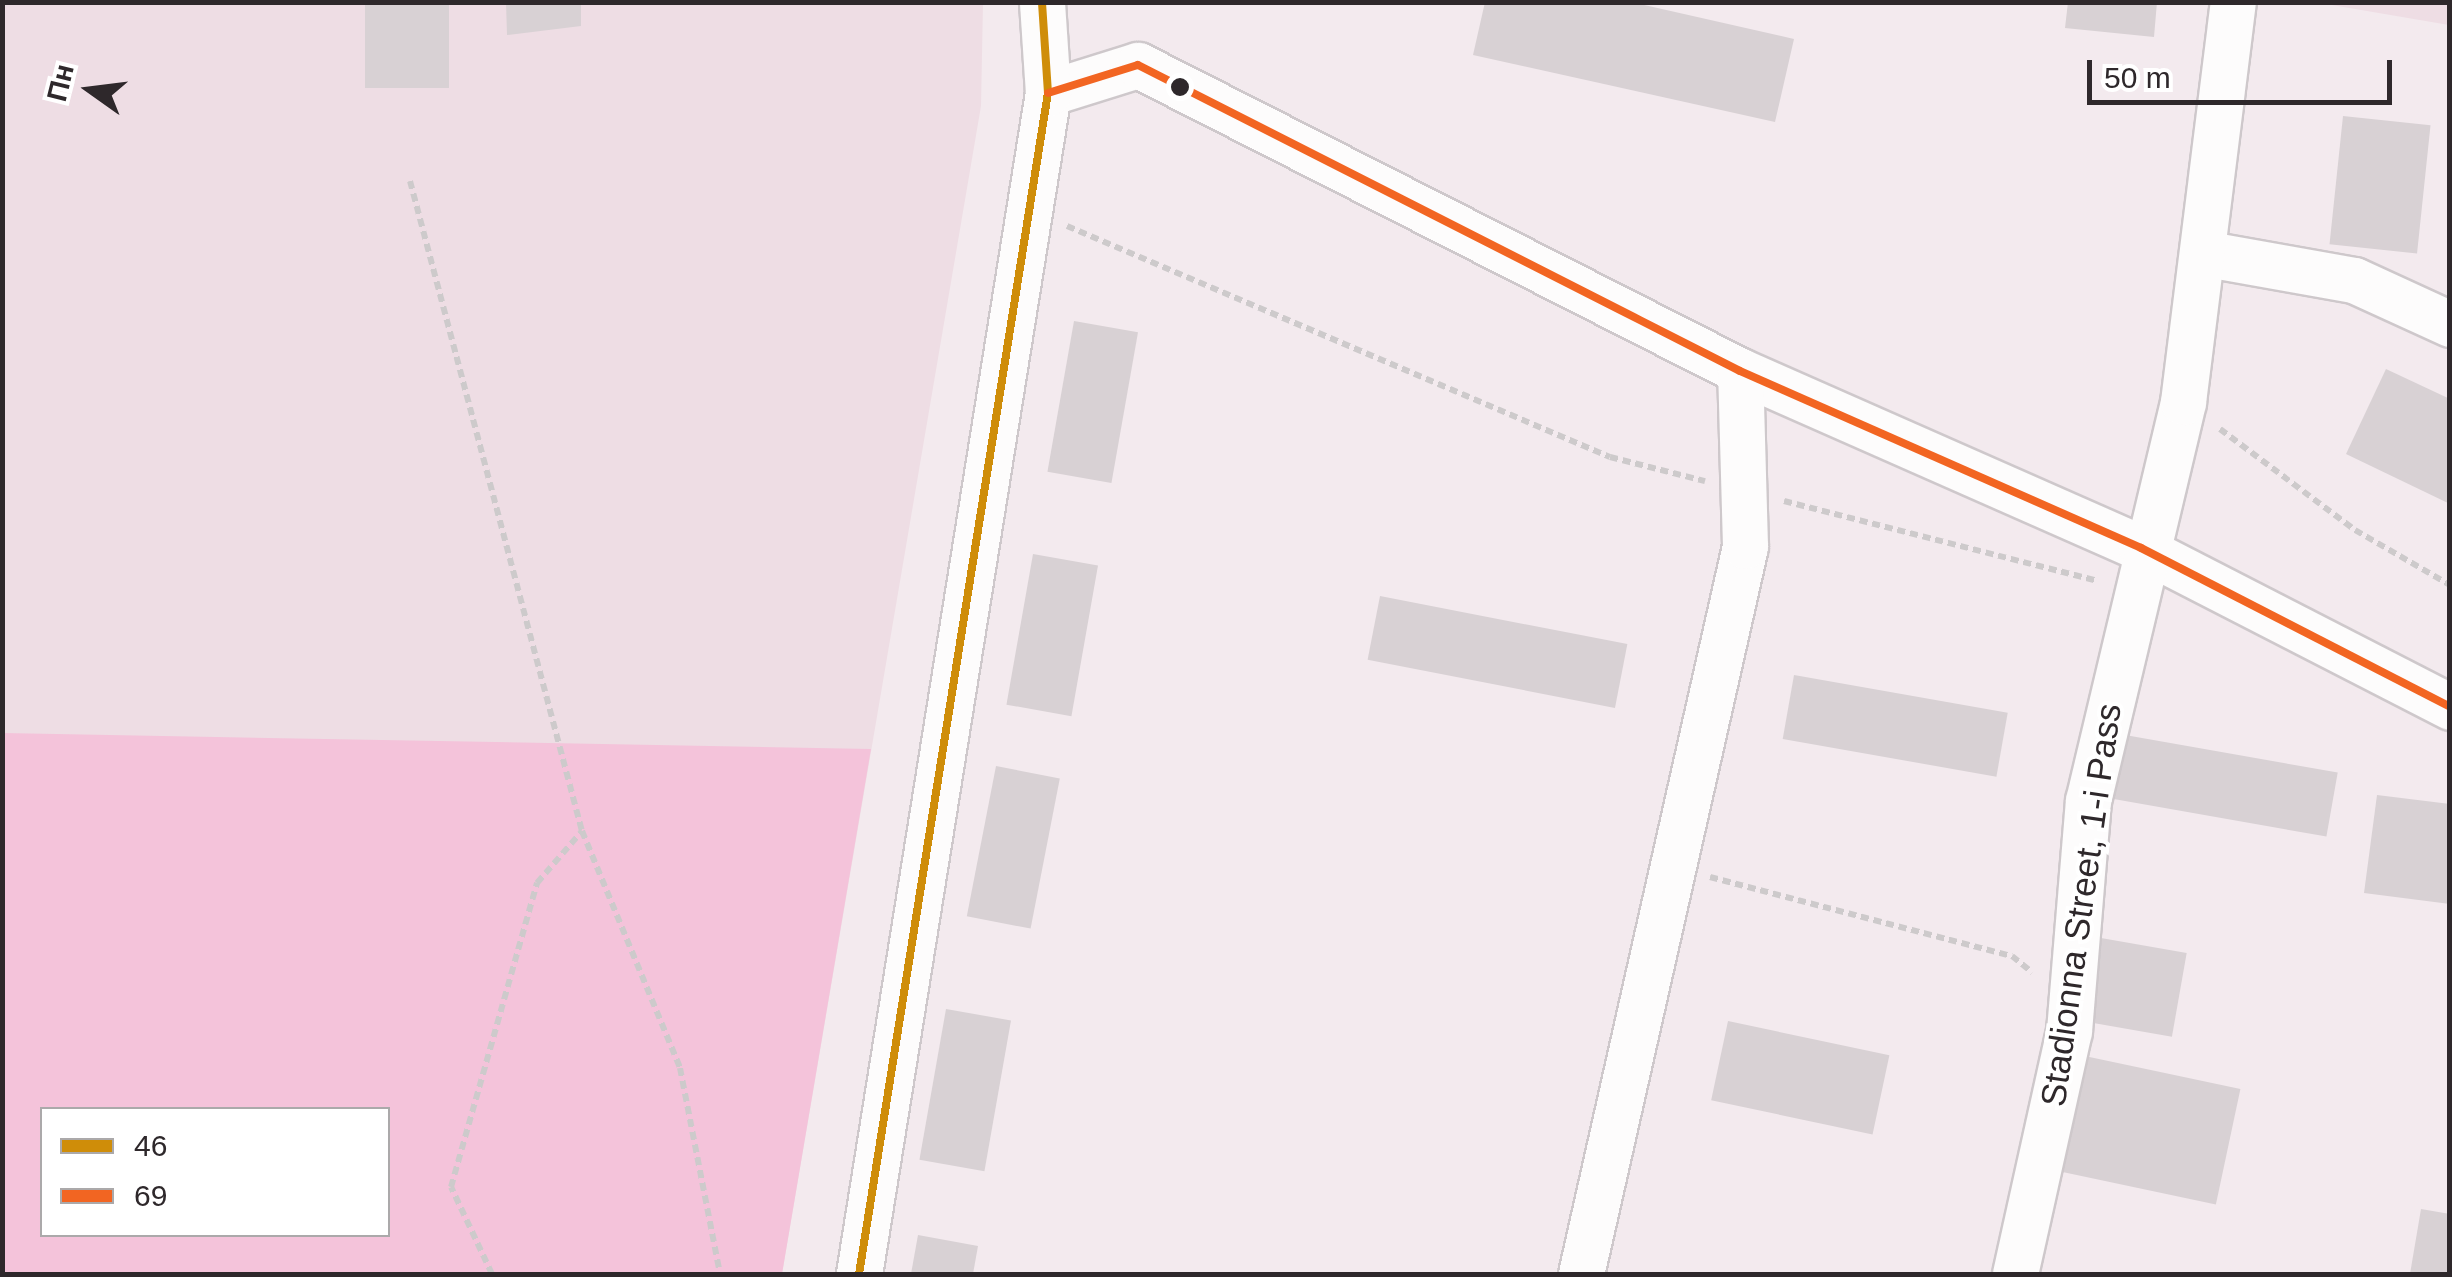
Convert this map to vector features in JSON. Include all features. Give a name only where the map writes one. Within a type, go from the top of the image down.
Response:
[{"type":"street","points":[[859,1274],[1048,93],[1042,2]]},
{"type":"street","name":"Stadionna Street, 1-i Pass","points":[[2024,1270],[2072,1003],[2088,801],[2141,548],[2183,402],[2233,2]]},
{"type":"street","points":[[1048,93],[1138,64],[1740,370],[2141,548],[2450,708]]},
{"type":"street","points":[[2202,253],[2354,280],[2450,324]]},
{"type":"street","points":[[1581,1274],[1607,1190],[1670,860],[1745,546],[1740,370]]},
{"type":"path","points":[[410,181],[582,830],[680,1068],[720,1274]]},
{"type":"path","points":[[1029,210],[1610,457],[1724,486]]},
{"type":"path","points":[[2183,402],[2355,530],[2450,585]]},
{"type":"path","points":[[1762,496],[2104,582],[2126,616]]},
{"type":"path","points":[[492,1274],[451,1187],[537,883],[582,830]]},
{"type":"path","points":[[1670,860],[2012,956],[2072,1003]]},
{"type":"shaded area","points":[[2,3],[983,3],[981,106],[782,1274],[3,1274]]},
{"type":"shaded area","points":[[2320,3],[2449,3],[2449,25]]},
{"type":"shaded area","points":[[3,733],[871,749],[782,1274],[3,1274]]},
{"type":"building","points":[[365,2],[449,2],[449,88],[365,88]]},
{"type":"building","points":[[506,2],[581,2],[581,26],[507,35]]},
{"type":"building","points":[[1485,2],[1631,2],[1794,39],[1775,122],[1473,55]]},
{"type":"building","points":[[2068,2],[2157,2],[2154,37],[2065,28]]},
{"type":"building","points":[[2343,116],[2431,125],[2417,253],[2330,244]]},
{"type":"building","points":[[1074,321],[1138,332],[1111,483],[1047,472]]},
{"type":"building","points":[[2386,369],[2450,399],[2450,504],[2346,454]]},
{"type":"building","points":[[1033,554],[1098,565],[1071,716],[1006,705]]},
{"type":"building","points":[[1380,596],[1627,644],[1615,708],[1368,660]]},
{"type":"building","points":[[1794,675],[2008,713],[1996,777],[1783,739]]},
{"type":"building","points":[[2125,735],[2338,773],[2326,837],[2114,799]]},
{"type":"building","points":[[996,766],[1060,778],[1031,929],[967,916]]},
{"type":"building","points":[[2377,795],[2450,804],[2450,904],[2364,893]]},
{"type":"building","points":[[2101,938],[2187,953],[2172,1037],[2086,1022]]},
{"type":"building","points":[[946,1009],[1011,1020],[984,1171],[919,1160]]},
{"type":"building","points":[[1728,1021],[1889,1055],[1873,1135],[1711,1100]]},
{"type":"building","points":[[2080,1055],[2240,1089],[2216,1205],[2055,1170]]},
{"type":"building","points":[[2421,1209],[2450,1214],[2450,1274],[2410,1274]]},
{"type":"building","points":[[918,1235],[978,1246],[973,1274],[911,1274]]},
{"type":"transit line","name":"46","points":[[859,1274],[1048,93],[1042,2]]},
{"type":"transit line","name":"69","points":[[1048,93],[1138,65],[1740,371],[2141,548],[2450,707]]}]
